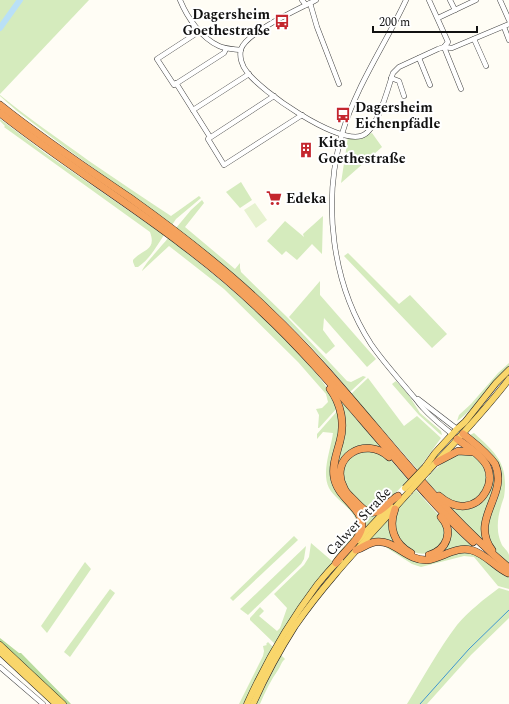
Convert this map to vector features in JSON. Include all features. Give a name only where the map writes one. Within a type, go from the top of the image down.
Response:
[{"type":"highway","points":[[0,100],[33,130]]},
{"type":"highway","points":[[0,105],[180,235],[252,294],[322,365],[444,507],[502,562]]},
{"type":"highway","points":[[0,113],[46,148],[163,230],[208,264],[264,313],[319,370],[430,500],[469,538],[509,572]]},
{"type":"highway","points":[[319,370],[322,378],[335,395],[341,413],[341,435],[334,464],[335,483],[340,493],[358,513],[362,526],[359,535],[336,563]]},
{"type":"highway","points":[[410,468],[416,470],[444,500],[456,505],[467,506],[480,499],[486,492],[489,483],[488,468],[458,436]]},
{"type":"highway","points":[[458,436],[490,457],[496,467],[499,481],[496,495],[486,519],[484,530],[489,546],[509,572]]},
{"type":"highway","points":[[398,496],[380,511],[372,513],[368,512],[351,497],[344,488],[340,472],[350,453],[357,449],[364,448],[375,448],[380,450],[402,466]]},
{"type":"highway","points":[[437,462],[458,451],[474,452]]},
{"type":"highway","points":[[395,509],[391,524],[398,542],[412,553],[423,556],[430,555],[437,552],[447,541],[448,530],[444,520],[432,506],[430,500]]},
{"type":"highway","points":[[356,550],[361,549],[370,543],[382,542],[393,546],[408,556],[422,560],[435,558],[457,550],[467,549],[481,554],[509,572]]},
{"type":"main road","points":[[458,436],[457,429],[465,422],[496,383],[509,370]]},
{"type":"main road","name":"Calwer Straße","points":[[254,704],[273,664],[295,626],[326,586],[356,550],[395,509],[407,490],[509,379]]},
{"type":"main road","name":"Calwer Straße","points":[[426,469],[437,462],[458,436]]},
{"type":"main road","name":"Calwer Straße","points":[[247,704],[285,631],[309,596],[336,563],[398,496],[407,490]]},
{"type":"main road","points":[[0,645],[63,704]]},
{"type":"main road","points":[[0,652],[56,704]]},
{"type":"street","points":[[180,0],[188,15],[200,31],[218,46],[241,50]]},
{"type":"street","points":[[302,0],[308,4],[339,84]]},
{"type":"street","points":[[316,0],[254,33],[241,50],[242,64],[249,74],[274,96],[302,115],[316,123],[342,134],[360,136],[371,129],[375,122],[395,70],[398,67],[444,46],[448,42],[429,0]]},
{"type":"street","points":[[406,0],[362,85],[342,134],[333,188],[332,215],[335,249],[343,281],[354,312],[365,335],[381,359],[423,409],[458,436]]},
{"type":"street","points":[[450,0],[455,10]]},
{"type":"street","points":[[438,18],[476,0]]},
{"type":"street","points":[[500,0],[509,20]]},
{"type":"street","points":[[444,46],[452,48],[509,24]]},
{"type":"street","points":[[504,27],[509,40]]},
{"type":"street","points":[[200,31],[157,59],[193,110],[224,165],[302,115]]},
{"type":"street","points":[[474,39],[486,66]]},
{"type":"street","points":[[444,46],[461,89]]},
{"type":"street","points":[[175,84],[224,53],[226,48]]},
{"type":"street","points":[[419,58],[430,85]]},
{"type":"street","points":[[193,110],[249,74]]},
{"type":"street","points":[[392,78],[399,81],[404,96]]},
{"type":"street","points":[[209,138],[274,96]]},
{"type":"street","points":[[413,396],[457,429]]},
{"type":"street","points":[[0,667],[43,704]]},
{"type":"green space","points":[[0,0],[89,0],[0,94]]},
{"type":"green space","points":[[0,95],[89,161],[171,216],[199,196],[201,198],[176,219],[172,225],[63,146],[17,111]]},
{"type":"green space","points":[[0,119],[45,153],[164,235],[146,260],[138,267],[135,267],[133,262],[137,256],[148,249],[152,243],[150,232],[4,127],[5,126]]},
{"type":"green space","points":[[372,133],[382,147],[341,183],[348,137],[360,137]]},
{"type":"green space","points":[[241,182],[252,200],[240,208],[226,192]]},
{"type":"green space","points":[[202,200],[204,203],[185,227],[235,269],[240,263],[241,272],[288,318],[347,381],[351,382],[363,376],[366,377],[350,392],[311,347],[268,304],[223,265],[176,228],[191,210]]},
{"type":"green space","points":[[255,203],[267,220],[256,228],[244,210]]},
{"type":"green space","points":[[323,216],[322,254],[312,244],[297,260],[286,251],[282,255],[267,241],[285,221],[304,237],[303,234]]},
{"type":"green space","points":[[168,238],[248,304],[278,332],[317,375],[338,407],[319,428],[319,415],[316,409],[322,408],[328,402],[326,394],[298,362],[224,289],[169,246],[142,271]]},
{"type":"green space","points":[[348,253],[399,304],[410,295],[447,334],[432,348],[344,256]]},
{"type":"green space","points":[[320,281],[320,295],[376,359],[367,367],[324,318],[323,330],[335,346],[326,354],[289,317]]},
{"type":"green space","points":[[509,363],[509,367],[495,380],[470,410],[457,421],[459,415]]},
{"type":"green space","points":[[368,378],[404,426],[417,416],[441,438],[418,470],[351,394]]},
{"type":"green space","points":[[396,381],[408,394],[420,413],[441,431],[442,435],[419,415],[392,384]]},
{"type":"green space","points":[[340,400],[382,449],[355,448],[338,476],[363,511],[379,513],[368,525],[364,526],[335,474],[342,440]]},
{"type":"green space","points":[[339,409],[341,422],[332,466],[360,523],[358,534],[275,644],[250,620],[250,618],[260,607],[264,611],[259,616],[277,631],[280,628],[287,608],[274,594],[304,565],[309,557],[311,543],[332,561],[355,533],[357,526],[353,514],[333,493],[327,482],[326,468],[333,433],[323,432],[317,439],[317,434]]},
{"type":"green space","points":[[474,433],[494,453],[503,468],[505,486],[504,497],[498,518],[498,532],[502,545],[509,555],[509,564],[495,551],[487,533],[488,518],[497,501],[502,482],[501,472],[498,464],[471,437],[470,435]]},
{"type":"green space","points":[[368,449],[388,457],[408,480],[382,507],[369,510],[346,490],[342,473],[347,459]]},
{"type":"green space","points":[[455,453],[475,456],[481,462],[488,482],[478,499],[462,504],[457,504],[447,500],[426,480],[432,472]]},
{"type":"green space","points":[[485,458],[491,466],[495,479],[486,514],[486,545],[447,503],[459,507],[489,491]]},
{"type":"green space","points":[[416,490],[443,520],[446,538],[435,549],[422,554],[409,549],[397,535],[395,529],[396,512]]},
{"type":"green space","points":[[387,520],[389,521],[405,552],[368,540]]},
{"type":"green space","points":[[450,526],[475,549],[424,558],[407,552],[424,557],[437,554]]},
{"type":"green space","points":[[294,536],[298,540],[233,601],[230,598]]},
{"type":"green space","points":[[385,545],[409,559],[458,552],[473,552],[496,570],[509,577],[509,589],[498,586],[474,557],[464,556],[421,567],[412,564],[384,546]]},
{"type":"green space","points":[[306,546],[304,559],[301,564],[248,615],[240,609]]},
{"type":"green space","points":[[85,562],[91,569],[47,633],[41,626]]},
{"type":"green space","points":[[499,588],[509,591],[509,618],[471,655],[427,704],[407,704],[437,654],[457,625],[477,605]]},
{"type":"green space","points":[[110,589],[115,593],[70,657],[64,652]]},
{"type":"green space","points":[[0,638],[21,653],[71,704],[66,704],[0,642]]},
{"type":"green space","points":[[268,642],[273,647],[245,704],[239,704],[263,656],[263,646],[267,645],[266,644]]},
{"type":"green space","points":[[281,655],[285,659],[260,704],[256,704]]},
{"type":"waterway","points":[[0,28],[20,0]]},
{"type":"waterway","points":[[420,704],[469,649],[509,610]]},
{"type":"place","name":"Dagersheim Goethestraße","points":[[282,22]]},
{"type":"place","name":"Dagersheim Eichenpfädle","points":[[343,115]]},
{"type":"place","name":"Kita Goethestraße","points":[[306,150]]},
{"type":"place","name":"Edeka","points":[[274,198]]}]
